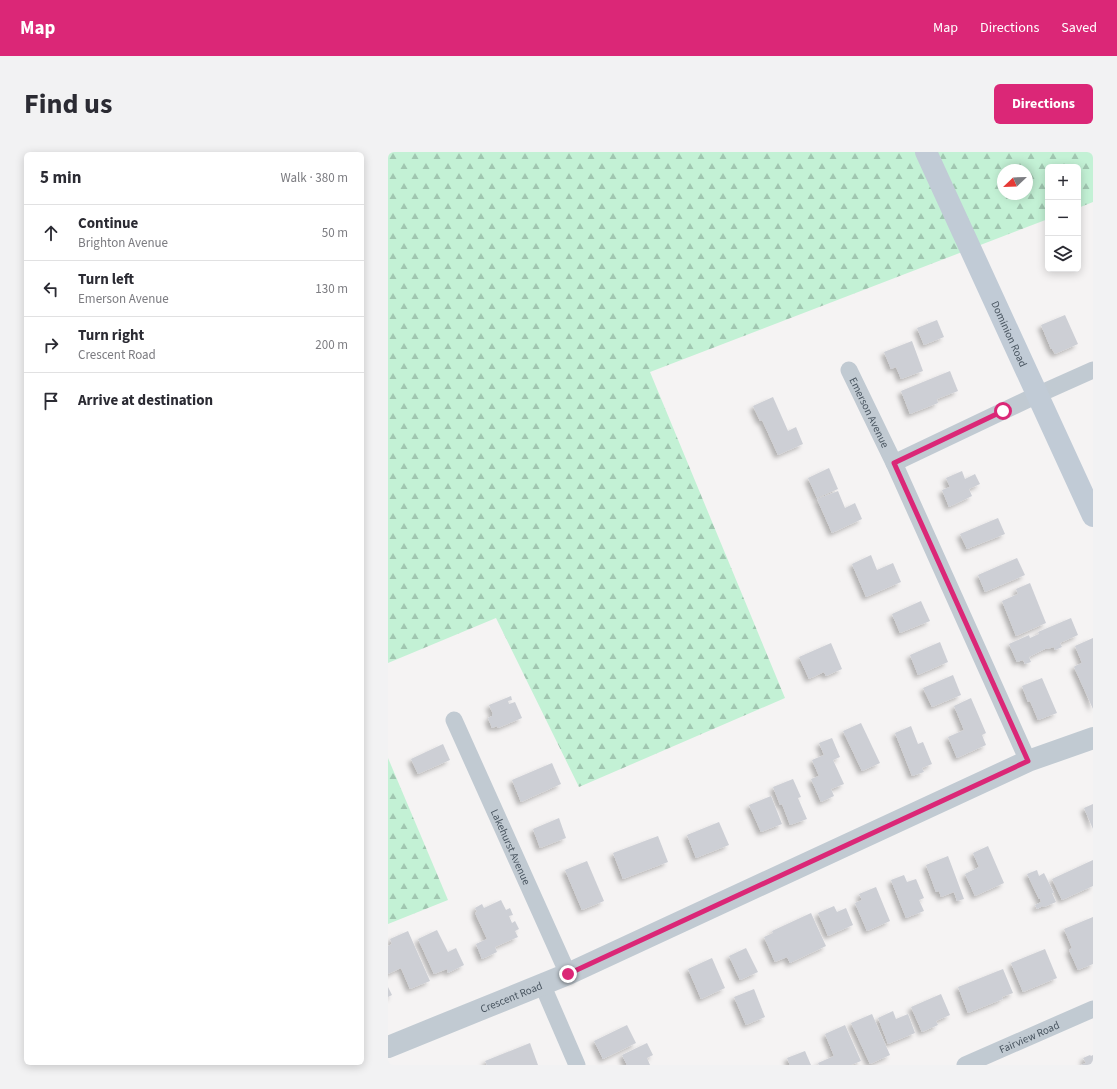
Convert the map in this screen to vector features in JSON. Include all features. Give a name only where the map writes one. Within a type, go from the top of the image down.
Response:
[{"type":"main road","name":"Dominion Road","points":[[926,152],[1093,516]]},
{"type":"street","name":"Emerson Avenue","points":[[849,370],[894,463],[1028,761]]},
{"type":"street","points":[[894,463],[1093,370]]},
{"type":"street","name":"Lakehurst Avenue","points":[[454,720],[568,974]]},
{"type":"street","name":"Crescent Road","points":[[388,1047],[568,974],[1028,761],[1093,738]]},
{"type":"street","points":[[542,984],[577,1065]]},
{"type":"street","name":"Fairview Road","points":[[965,1065],[1093,1010]]},
{"type":"green space","points":[[388,152],[1093,152],[1093,202],[1081,207],[1081,164],[1045,164],[1045,220],[650,372],[785,698],[579,787],[496,618],[388,663]]},
{"type":"green space","points":[[388,758],[448,900],[388,924]]},
{"type":"building","points":[[1065,315],[1078,344],[1055,354],[1051,349],[1041,325]]},
{"type":"building","points":[[937,320],[944,337],[924,345],[917,328]]},
{"type":"building","points":[[912,341],[923,371],[901,379],[896,367],[891,369],[884,352]]},
{"type":"building","points":[[950,371],[958,391],[937,399],[938,403],[910,414],[901,391]]},
{"type":"building","points":[[773,397],[788,431],[796,427],[803,444],[778,455],[762,420],[760,421],[753,406]]},
{"type":"building","points":[[829,468],[838,489],[817,498],[808,478]]},
{"type":"building","points":[[962,471],[965,479],[975,474],[980,484],[969,489],[972,496],[949,507],[942,490],[950,487],[946,478]]},
{"type":"building","points":[[838,491],[845,508],[855,503],[862,519],[832,533],[817,499]]},
{"type":"building","points":[[998,518],[1005,534],[967,549],[960,534]]},
{"type":"building","points":[[871,555],[877,570],[893,563],[901,582],[866,597],[852,564]]},
{"type":"building","points":[[1017,558],[1025,575],[985,592],[978,575]]},
{"type":"building","points":[[1030,583],[1046,623],[1016,636],[1002,601],[1018,594],[1016,589]]},
{"type":"building","points":[[921,601],[930,621],[900,633],[892,614]]},
{"type":"building","points":[[1071,618],[1078,635],[1060,643],[1062,647],[1055,650],[1054,647],[1047,648],[1029,657],[1031,662],[1025,664],[1023,660],[1017,662],[1009,644],[1029,635],[1030,638],[1039,634],[1038,632]]},
{"type":"building","points":[[1093,638],[1093,709],[1074,667],[1082,663],[1075,646]]},
{"type":"building","points":[[940,642],[948,662],[918,675],[910,655]]},
{"type":"building","points":[[831,643],[842,669],[826,676],[824,672],[809,679],[799,657]]},
{"type":"building","points":[[953,675],[961,695],[932,707],[923,688]]},
{"type":"building","points":[[1042,678],[1057,713],[1038,720],[1030,701],[1028,702],[1022,686]]},
{"type":"building","points":[[511,696],[512,700],[508,701],[509,704],[515,702],[522,718],[498,728],[497,726],[492,728],[488,718],[493,714],[489,705]]},
{"type":"building","points":[[971,698],[986,733],[982,735],[986,745],[957,758],[948,737],[964,730],[954,706]]},
{"type":"building","points":[[861,723],[880,763],[862,771],[843,731]]},
{"type":"building","points":[[911,726],[918,744],[923,742],[932,764],[922,768],[924,772],[912,776],[895,733]]},
{"type":"building","points":[[832,738],[840,757],[833,760],[844,784],[831,789],[834,796],[821,802],[811,779],[819,776],[812,760],[824,755],[819,743]]},
{"type":"building","points":[[443,744],[450,760],[418,774],[411,759]]},
{"type":"building","points":[[552,763],[561,784],[521,802],[512,780]]},
{"type":"building","points":[[793,779],[801,797],[798,798],[807,819],[790,825],[782,804],[780,805],[773,787]]},
{"type":"building","points":[[771,796],[782,824],[761,832],[749,805]]},
{"type":"building","points":[[1093,804],[1093,829],[1084,808]]},
{"type":"building","points":[[559,818],[566,838],[540,848],[533,829]]},
{"type":"building","points":[[719,822],[729,845],[696,858],[687,835]]},
{"type":"building","points":[[658,836],[668,862],[623,879],[613,853]]},
{"type":"building","points":[[988,846],[1004,883],[975,896],[965,874],[979,867],[973,853]]},
{"type":"building","points":[[948,856],[964,899],[957,901],[954,892],[941,897],[939,891],[936,892],[926,865]]},
{"type":"building","points":[[1093,860],[1093,886],[1062,900],[1052,879]]},
{"type":"building","points":[[587,861],[604,901],[582,910],[565,870]]},
{"type":"building","points":[[1037,870],[1039,876],[1044,873],[1054,893],[1052,893],[1056,902],[1037,909],[1035,905],[1041,902],[1027,874]]},
{"type":"building","points":[[904,875],[907,882],[916,879],[924,898],[919,900],[924,911],[906,918],[891,880]]},
{"type":"building","points":[[876,887],[890,921],[867,931],[855,903],[862,900],[859,894]]},
{"type":"building","points":[[501,900],[506,910],[510,908],[513,915],[509,916],[512,923],[515,921],[519,929],[515,931],[518,937],[495,947],[497,952],[482,959],[476,944],[487,939],[475,913],[477,912],[475,908],[482,904],[484,908]]},
{"type":"building","points":[[834,906],[837,912],[846,908],[853,925],[828,936],[818,913]]},
{"type":"building","points":[[811,913],[826,946],[790,963],[787,957],[775,962],[764,937],[773,933],[772,931]]},
{"type":"building","points":[[1093,917],[1093,964],[1078,970],[1069,950],[1072,948],[1064,929]]},
{"type":"building","points":[[437,930],[448,952],[456,948],[464,965],[448,973],[447,969],[434,974],[418,939]]},
{"type":"building","points":[[408,931],[430,981],[410,989],[401,968],[388,974],[388,946],[392,944],[390,939]]},
{"type":"building","points":[[746,948],[758,972],[740,980],[729,956]]},
{"type":"building","points":[[1045,949],[1057,978],[1023,992],[1011,963]]},
{"type":"building","points":[[712,958],[725,988],[701,999],[688,969]]},
{"type":"building","points":[[1003,969],[1013,993],[1002,997],[1003,999],[968,1013],[958,987]]},
{"type":"building","points":[[388,987],[392,995],[388,997]]},
{"type":"building","points":[[754,989],[765,1017],[746,1025],[734,997]]},
{"type":"building","points":[[941,994],[950,1015],[936,1021],[938,1025],[922,1032],[911,1007]]},
{"type":"building","points":[[893,1011],[896,1019],[908,1014],[915,1033],[888,1044],[878,1018]]},
{"type":"building","points":[[872,1014],[890,1055],[870,1064],[851,1023]]},
{"type":"building","points":[[627,1025],[636,1043],[603,1059],[594,1041]]},
{"type":"building","points":[[845,1025],[861,1061],[851,1065],[819,1065],[818,1063],[834,1056],[825,1034]]},
{"type":"building","points":[[530,1043],[538,1065],[487,1065],[485,1061]]},
{"type":"building","points":[[647,1043],[653,1055],[647,1058],[650,1065],[627,1065],[622,1055]]},
{"type":"building","points":[[805,1051],[811,1065],[790,1065],[787,1058]]},
{"type":"building","points":[[1093,1055],[1093,1065],[1081,1065],[1086,1063],[1083,1058]]},
{"type":"route","points":[[568,974],[1028,761],[894,463],[1003,411]]}]
